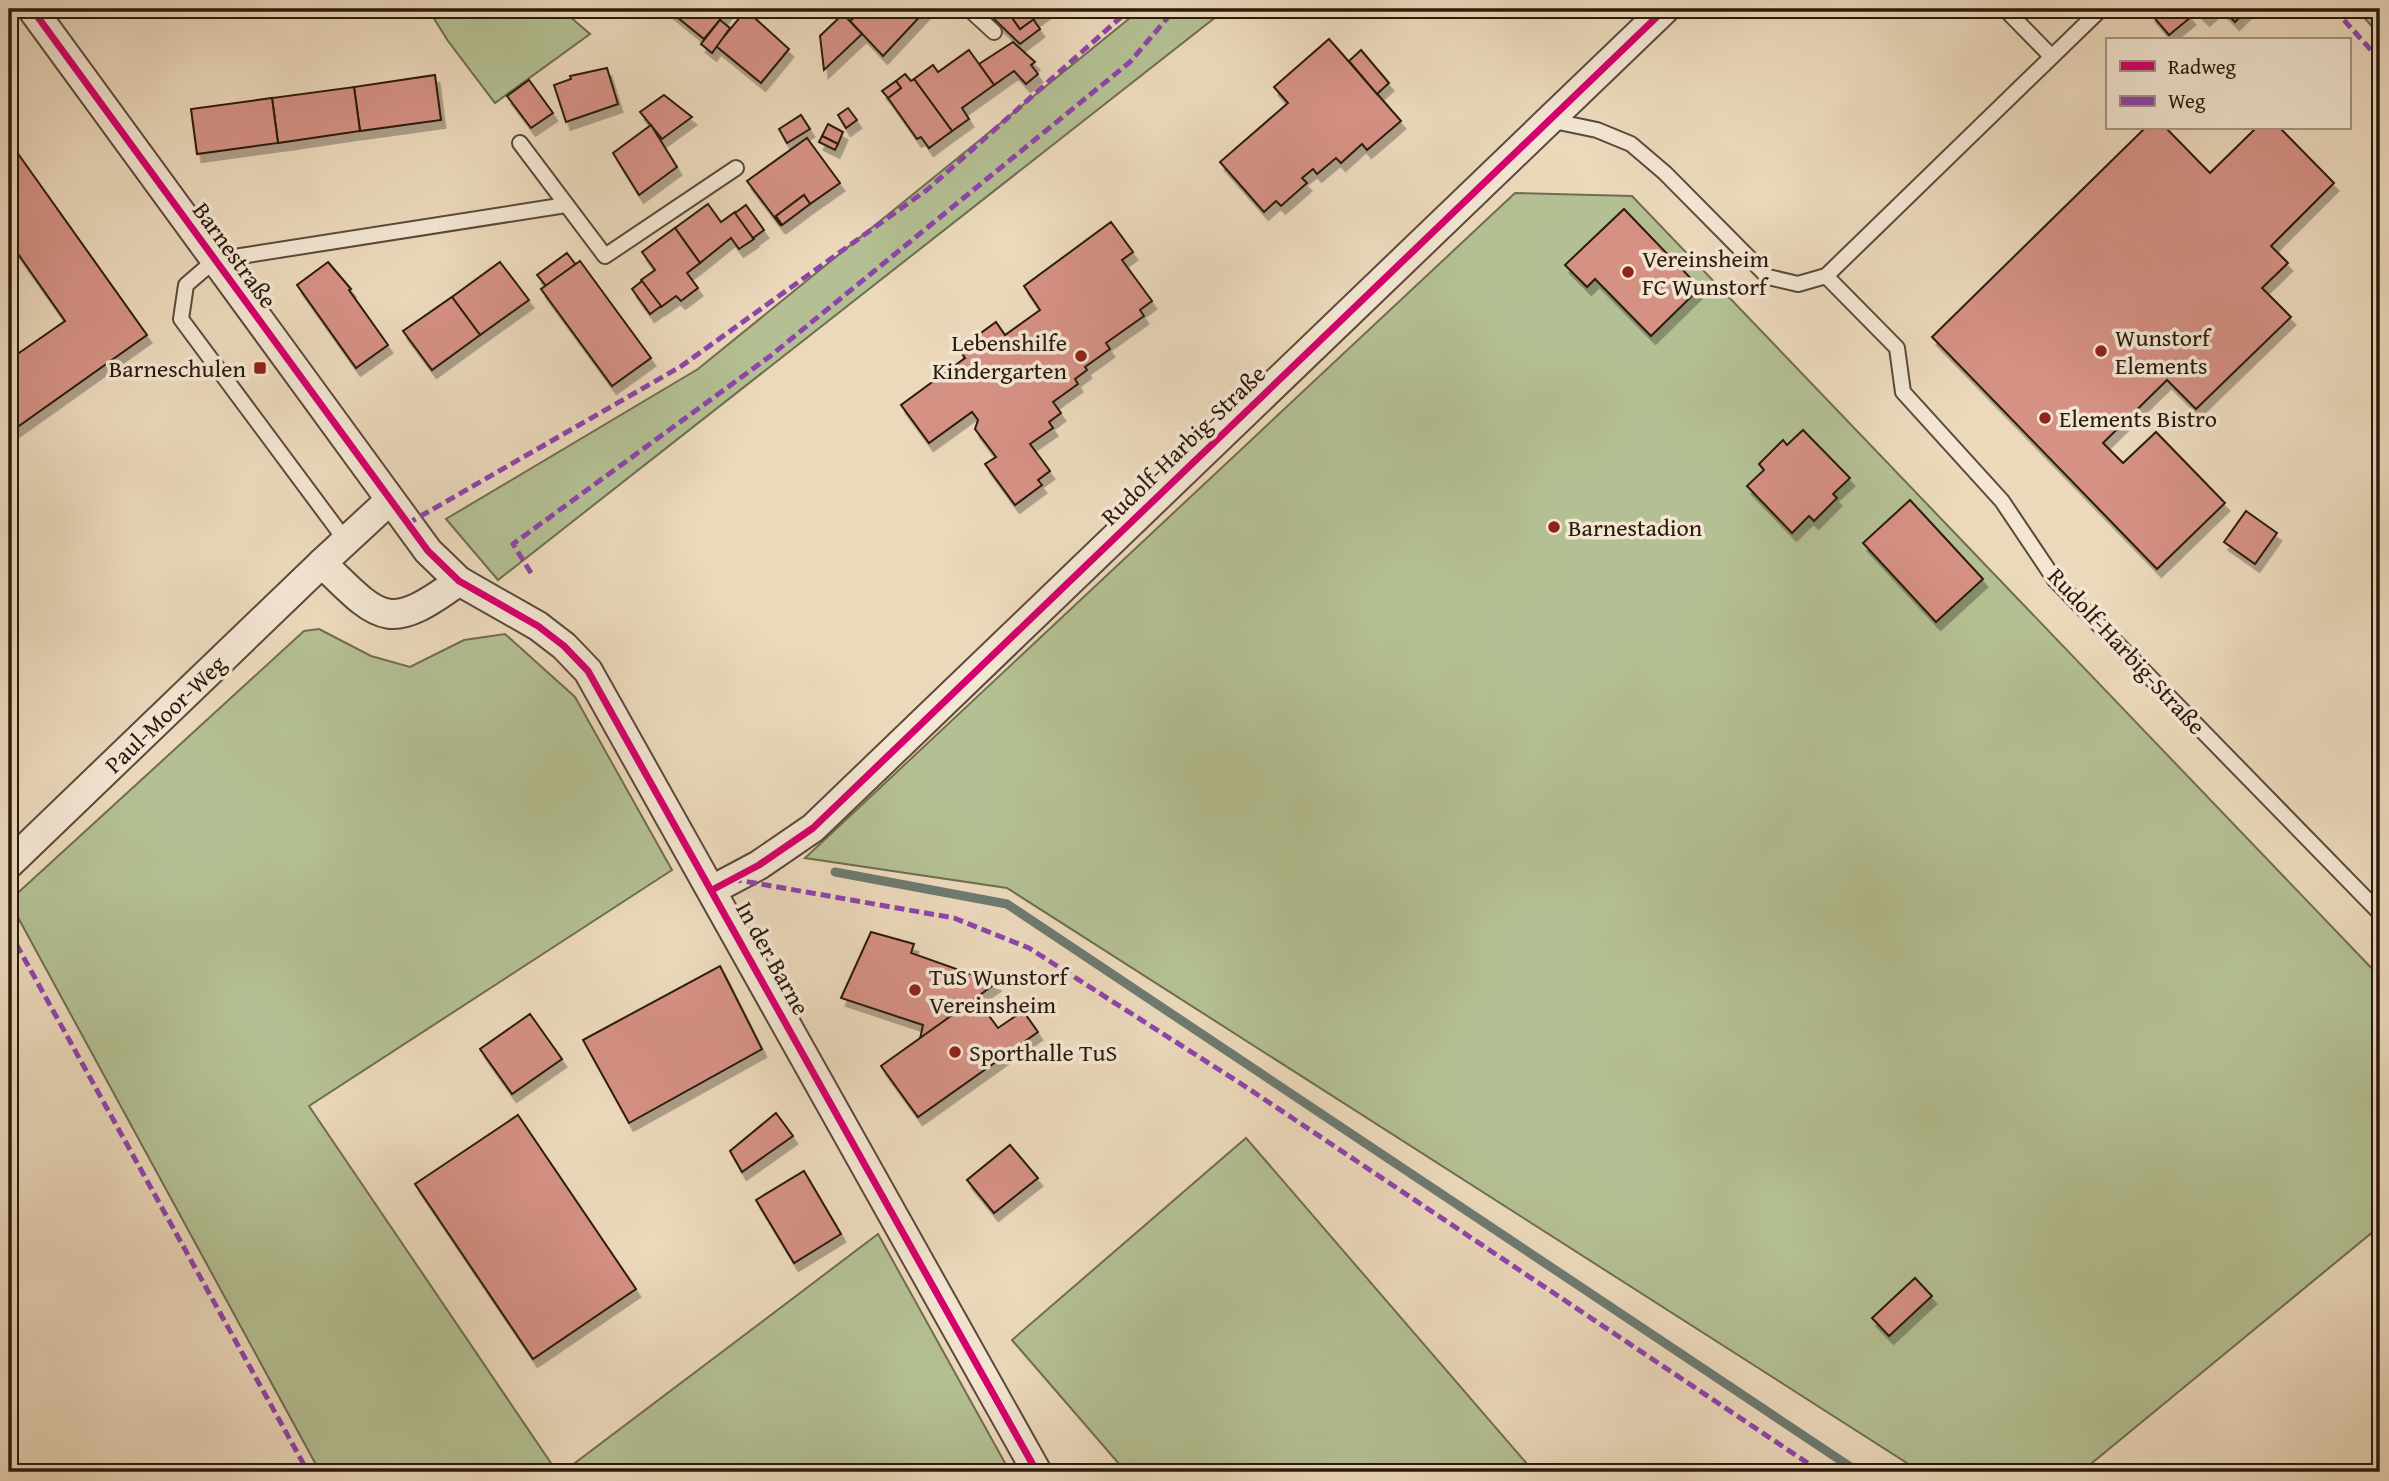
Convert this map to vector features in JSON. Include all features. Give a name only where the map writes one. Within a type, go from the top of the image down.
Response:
[{"type":"street","name":"Barnestraße","points":[[32,9],[407,524]]},
{"type":"street","name":"Rudolf-Harbig-Straße","points":[[712,890],[759,865],[813,828],[1665,9]]},
{"type":"street","points":[[389,501],[322,563],[359,599],[378,612],[402,615],[426,606],[459,581]]},
{"type":"street","name":"In der Barne","points":[[407,524],[428,551],[459,581],[538,626],[588,671],[1037,1472]]},
{"type":"street","name":"Paul-Moor-Weg","points":[[9,864],[322,563]]},
{"type":"lane","points":[[969,9],[994,32]]},
{"type":"lane","points":[[2005,9],[2052,56]]},
{"type":"lane","points":[[1547,120],[1597,130],[1631,144],[1665,173],[1768,278],[1798,284],[1826,276],[2101,9]]},
{"type":"lane","points":[[520,143],[605,256],[736,168]]},
{"type":"lane","points":[[345,541],[181,319],[186,285],[215,260],[566,205]]},
{"type":"lane","name":"Rudolf-Harbig-Straße","points":[[1826,276],[1897,348],[1903,393],[2002,501],[2055,580],[2380,913]]},
{"type":"green space","points":[[428,9],[561,9],[590,34],[495,103],[448,41]]},
{"type":"green space","points":[[1141,9],[1226,9],[498,580],[446,519],[698,369]]},
{"type":"green space","points":[[2357,9],[2380,9],[2380,36]]},
{"type":"green space","name":"Barnestadion","points":[[1515,193],[1632,196],[2380,977],[2380,1226],[2081,1472],[1921,1472],[1007,888],[805,858]]},
{"type":"green space","points":[[319,629],[371,656],[410,667],[464,640],[505,634],[575,697],[672,870],[309,1106],[557,1472],[320,1472],[9,901],[304,631]]},
{"type":"green space","points":[[1246,1138],[1534,1472],[1126,1472],[1012,1340]]},
{"type":"green space","points":[[878,1234],[1010,1472],[563,1472]]},
{"type":"building","points":[[667,9],[729,9],[704,39]]},
{"type":"building","points":[[866,9],[927,9],[883,56],[850,21]]},
{"type":"building","points":[[1000,9],[1006,9],[1020,29],[1033,19],[1040,29],[1020,44],[990,15]]},
{"type":"building","points":[[1006,9],[1048,9],[1020,29]]},
{"type":"building","points":[[2158,9],[2184,9],[2191,17],[2169,35],[2151,14]]},
{"type":"building","points":[[2196,9],[2215,9],[2205,18]]},
{"type":"building","points":[[2222,9],[2248,9],[2235,22]]},
{"type":"building","points":[[746,10],[789,49],[761,83],[716,46]]},
{"type":"building","points":[[843,14],[862,34],[824,70],[820,36]]},
{"type":"building","points":[[720,20],[730,28],[712,53],[701,44]]},
{"type":"building","points":[[1329,39],[1401,121],[1367,150],[1362,144],[1341,163],[1336,158],[1317,174],[1313,169],[1302,178],[1307,183],[1281,206],[1276,201],[1264,212],[1220,162],[1288,103],[1274,87]]},
{"type":"building","points":[[1013,42],[1035,62],[1031,65],[1038,74],[1026,84],[1014,71],[994,85],[979,64]]},
{"type":"building","points":[[969,50],[994,85],[962,108],[969,119],[952,131],[914,79],[933,65],[938,72]]},
{"type":"building","points":[[1361,50],[1389,83],[1377,94],[1349,61]]},
{"type":"building","points":[[607,68],[618,104],[566,122],[554,85],[571,79],[570,76]]},
{"type":"building","points":[[905,74],[911,81],[914,79],[952,131],[929,148],[921,137],[917,139],[888,98],[901,88],[896,81]]},
{"type":"building","points":[[435,75],[441,120],[360,131],[354,87]]},
{"type":"building","points":[[529,80],[553,113],[531,128],[507,96]]},
{"type":"building","points":[[896,81],[901,88],[888,98],[882,91]]},
{"type":"building","points":[[354,87],[360,131],[278,143],[272,98]]},
{"type":"building","points":[[664,95],[692,117],[662,139],[640,112]]},
{"type":"building","points":[[272,98],[278,143],[197,154],[191,109]]},
{"type":"building","points":[[848,108],[857,120],[846,128],[838,115]]},
{"type":"building","points":[[801,115],[810,129],[787,143],[779,129]]},
{"type":"building","points":[[828,124],[843,132],[838,144],[822,136]]},
{"type":"building","points":[[651,125],[677,167],[639,195],[613,153]]},
{"type":"building","name":"Wunstorf Elements","points":[[2143,130],[2168,130],[2210,173],[2254,130],[2282,130],[2334,183],[2271,246],[2288,263],[2262,288],[2291,317],[2196,409],[2167,380],[2103,443],[2123,463],[2156,432],[2225,503],[2157,569],[1932,337]]},
{"type":"building","points":[[822,136],[838,144],[835,150],[819,142]]},
{"type":"building","points":[[807,138],[840,183],[810,204],[804,195],[776,216],[781,226],[747,181]]},
{"type":"building","points":[[9,141],[147,335],[9,433],[9,360],[65,321],[9,241]]},
{"type":"building","points":[[804,195],[810,204],[782,225],[776,216]]},
{"type":"building","points":[[708,204],[721,222],[735,212],[754,239],[739,249],[731,238],[700,263],[675,228]]},
{"type":"building","points":[[746,205],[764,230],[753,238],[735,213]]},
{"type":"building","name":"Vereinsheim FC Wunstorf","points":[[1624,209],[1700,288],[1651,336],[1595,279],[1587,287],[1565,265]]},
{"type":"building","points":[[1111,222],[1133,252],[1122,260],[1152,301],[1140,310],[1144,316],[1106,343],[1110,349],[1085,367],[1087,370],[1075,379],[1078,384],[1053,402],[1061,413],[1049,422],[1053,428],[1030,444],[1050,471],[1038,480],[1042,485],[1015,505],[985,464],[996,457],[975,429],[978,420],[972,412],[929,443],[901,405],[965,358],[959,349],[996,322],[1005,335],[1040,310],[1024,286]]},
{"type":"building","points":[[675,228],[700,263],[687,273],[698,288],[681,301],[676,296],[661,307],[641,280],[655,270],[642,252]]},
{"type":"building","points":[[567,253],[576,265],[546,286],[537,275]]},
{"type":"building","points":[[580,261],[651,358],[612,386],[541,289]]},
{"type":"building","points":[[328,262],[351,289],[349,290],[388,345],[356,368],[297,285]]},
{"type":"building","points":[[500,262],[529,300],[480,335],[452,297]]},
{"type":"building","points":[[642,281],[661,306],[650,314],[632,289]]},
{"type":"building","points":[[452,297],[480,335],[432,370],[403,331]]},
{"type":"building","points":[[1803,430],[1850,478],[1833,494],[1837,498],[1814,521],[1809,516],[1792,533],[1747,486],[1764,470],[1759,464],[1783,440],[1787,445]]},
{"type":"building","points":[[1910,500],[1983,579],[1936,622],[1863,543]]},
{"type":"building","points":[[2246,511],[2277,533],[2255,564],[2224,542]]},
{"type":"building","name":"TuS Wunstorf Vereinsheim","points":[[871,932],[914,944],[911,953],[996,983],[920,1039],[923,1025],[841,998]]},
{"type":"building","points":[[720,966],[762,1049],[629,1123],[583,1040]]},
{"type":"building","name":"Sporthalle TuS","points":[[976,998],[998,1028],[1023,1011],[1038,1032],[918,1117],[881,1066]]},
{"type":"building","points":[[530,1014],[562,1059],[512,1094],[480,1049]]},
{"type":"building","points":[[776,1113],[793,1136],[742,1172],[730,1151]]},
{"type":"building","points":[[518,1115],[636,1289],[533,1359],[415,1184]]},
{"type":"building","points":[[1010,1145],[1038,1178],[994,1213],[967,1180]]},
{"type":"building","points":[[804,1171],[841,1234],[794,1263],[756,1200]]},
{"type":"building","points":[[1915,1278],[1932,1296],[1889,1336],[1872,1318]]},
{"type":"waterway","points":[[835,872],[1007,904],[1858,1472]]},
{"type":"marked path","points":[[407,524],[680,367],[928,189],[1130,9]]},
{"type":"marked path","points":[[531,573],[513,544],[769,357],[1130,62],[1175,9]]},
{"type":"marked path","points":[[2334,9],[2380,60]]},
{"type":"marked path","points":[[732,879],[954,918],[1029,948],[1243,1085],[1821,1472]]},
{"type":"marked path","points":[[9,931],[308,1472]]},
{"type":"cycle path","points":[[32,9],[428,551],[459,581],[538,626],[564,646],[588,671],[1037,1472]]},
{"type":"cycle path","points":[[712,890],[759,865],[813,828],[1665,9]]},
{"type":"place","name":"Vereinsheim FC Wunstorf","points":[[1628,272]]},
{"type":"place","name":"Wunstorf Elements","points":[[2101,351]]},
{"type":"place","name":"Lebenshilfe Kindergarten","points":[[1081,356]]},
{"type":"place","name":"Barneschulen","points":[[260,368]]},
{"type":"place","name":"Elements Bistro","points":[[2045,418]]},
{"type":"place","name":"Barnestadion","points":[[1554,527]]},
{"type":"place","name":"TuS Wunstorf Vereinsheim","points":[[915,990]]},
{"type":"place","name":"Sporthalle TuS","points":[[955,1052]]}]
